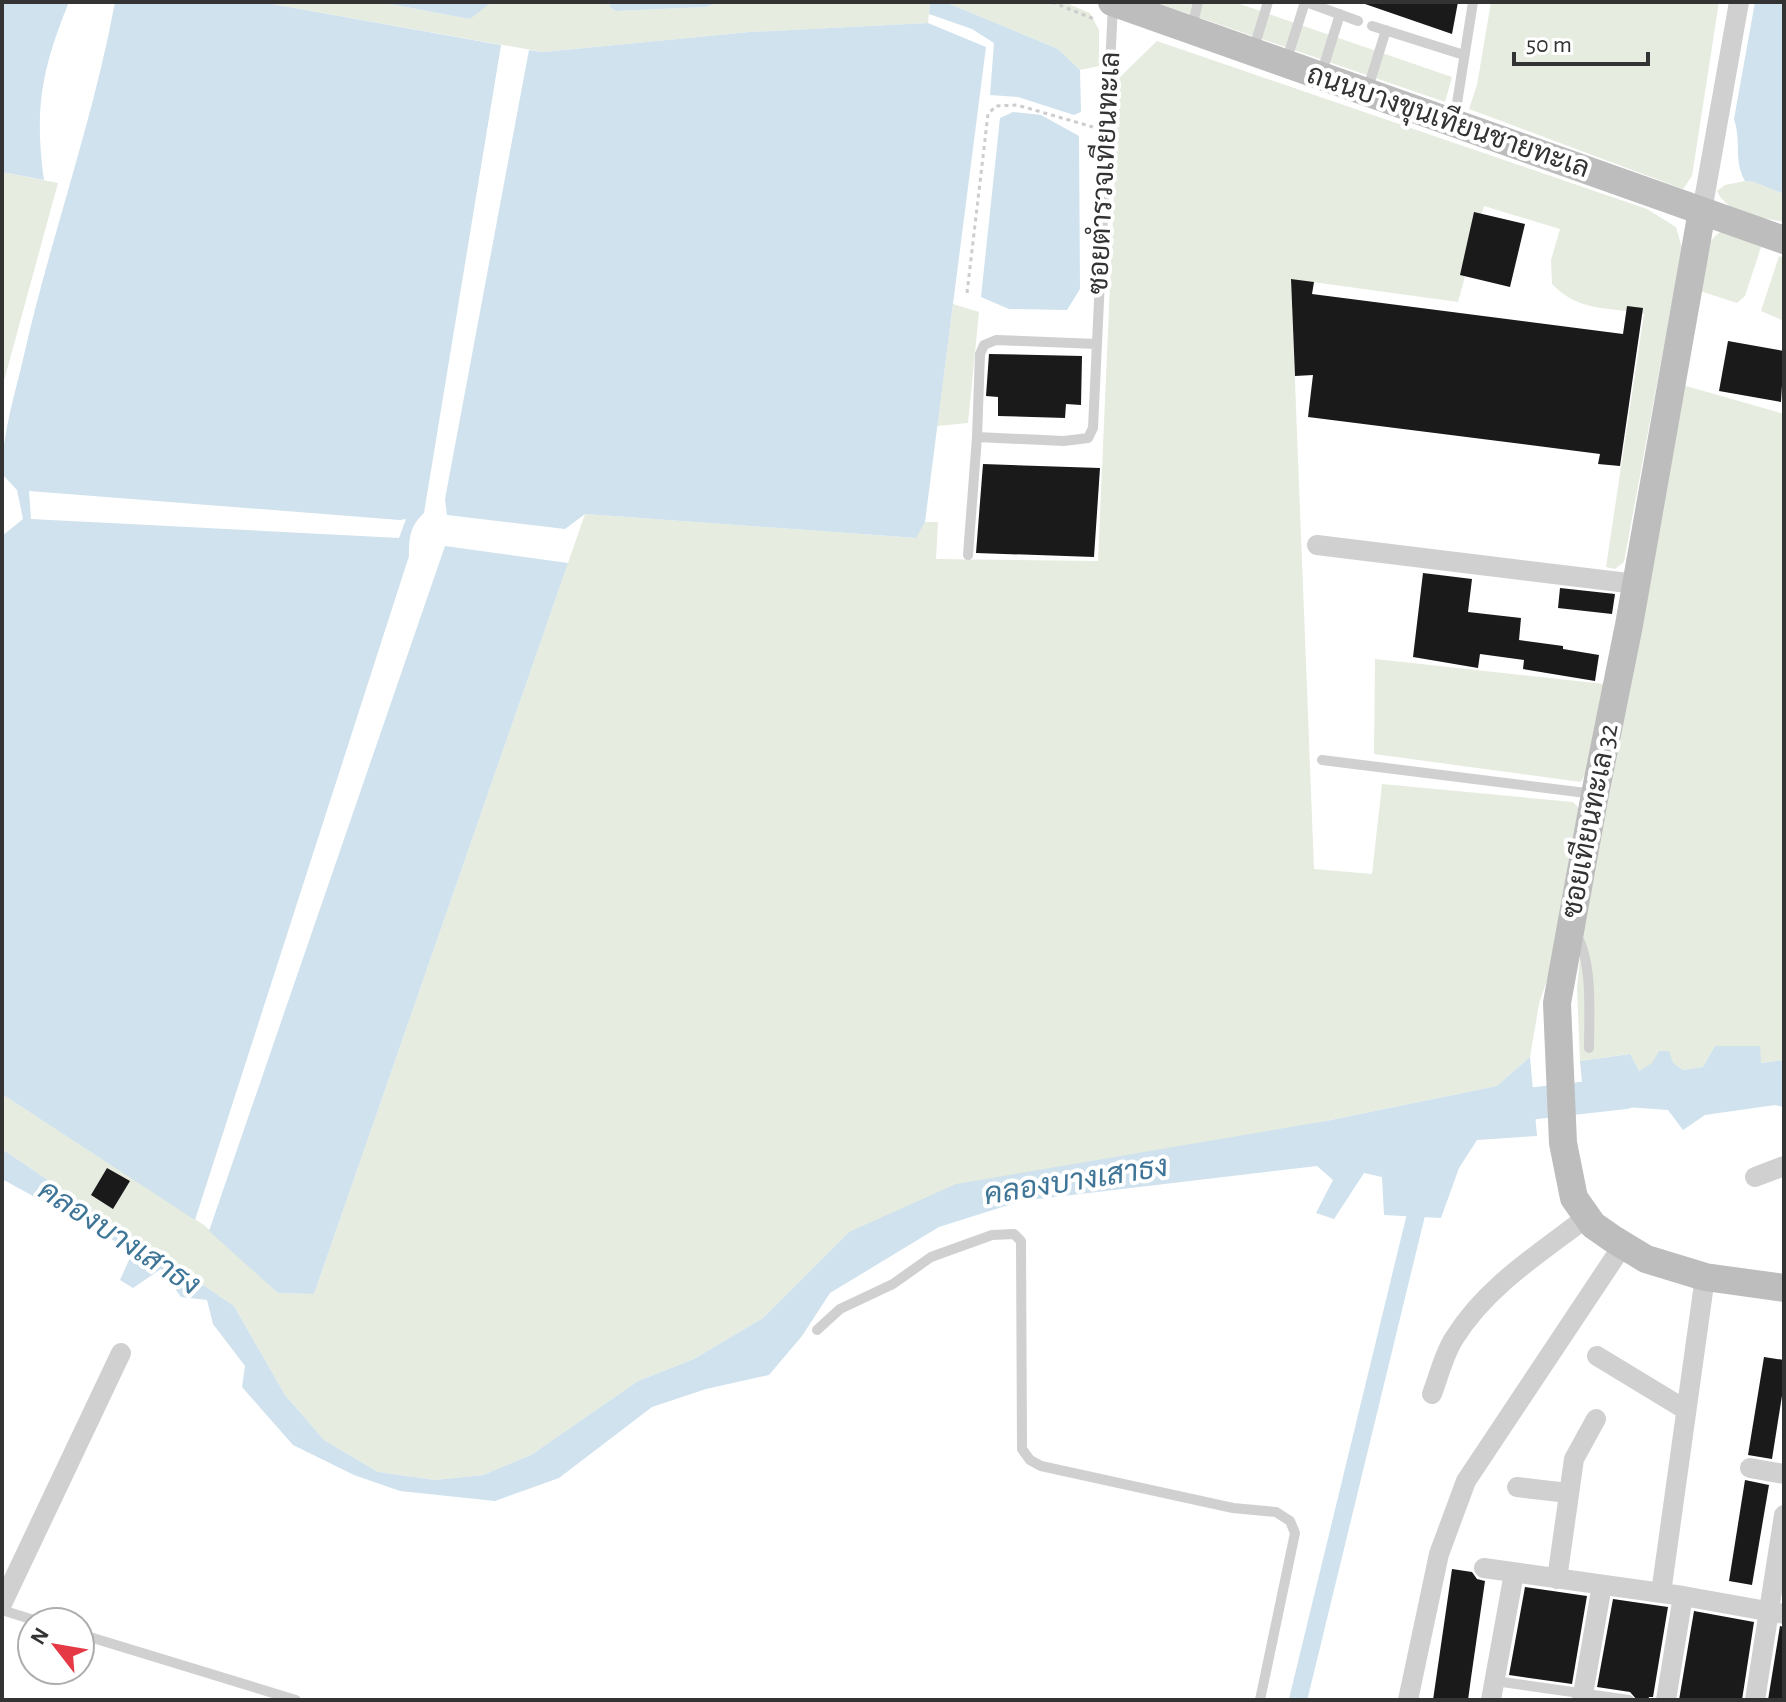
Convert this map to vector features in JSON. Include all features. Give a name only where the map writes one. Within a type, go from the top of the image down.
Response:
[{"type":"street","name":"ถนนบางขุนเทียนชายทะเล","points":[[1112,2],[1784,240]]},
{"type":"street","points":[[1702,211],[1739,2]]},
{"type":"street","name":"ซอยเทียนทะเล 32","points":[[1702,211],[1557,1003],[1563,1143],[1574,1198],[1593,1225],[1623,1245],[1646,1259],[1705,1277],[1784,1288]]},
{"type":"street","points":[[1317,545],[1636,584]]},
{"type":"street","points":[[1755,1177],[1784,1166]]},
{"type":"street","points":[[1432,1394],[1453,1340],[1471,1314],[1506,1278],[1587,1217]]},
{"type":"street","points":[[1408,1700],[1439,1554],[1466,1481],[1623,1245]]},
{"type":"street","points":[[1661,1593],[1705,1277]]},
{"type":"street","points":[[2,1607],[121,1353]]},
{"type":"street","points":[[1597,1356],[1686,1410]]},
{"type":"street","points":[[1557,1579],[1574,1459],[1596,1419]]},
{"type":"street","points":[[1750,1468],[1784,1474]]},
{"type":"street","points":[[1517,1487],[1568,1493]]},
{"type":"street","points":[[1755,1700],[1777,1613],[1784,1515]]},
{"type":"street","points":[[1484,1568],[1683,1596],[1777,1613]]},
{"type":"street","points":[[1493,1690],[1514,1573]]},
{"type":"street","points":[[1583,1697],[1602,1585]]},
{"type":"street","points":[[1666,1700],[1683,1596]]},
{"type":"lane","name":"ซอยตำรวจเทียนทะเล","points":[[977,437],[1064,441],[1088,438],[1093,428],[1112,2]]},
{"type":"lane","points":[[1192,30],[1198,2]]},
{"type":"lane","points":[[1253,53],[1268,2]]},
{"type":"lane","points":[[1285,64],[1305,2],[1358,21]]},
{"type":"lane","points":[[1454,124],[1473,2]]},
{"type":"lane","points":[[1320,77],[1340,14]]},
{"type":"lane","points":[[1372,26],[1464,55]]},
{"type":"lane","points":[[1366,93],[1386,30]]},
{"type":"lane","points":[[968,555],[980,354],[984,345],[996,340],[1097,344]]},
{"type":"lane","points":[[1322,760],[1595,794]]},
{"type":"lane","points":[[1571,925],[1581,942],[1585,961],[1589,1048]]},
{"type":"lane","points":[[817,1330],[840,1309],[893,1284],[931,1257],[992,1235],[1014,1234],[1021,1241],[1022,1449],[1030,1460],[1041,1466],[1233,1508],[1276,1512],[1290,1521],[1295,1533],[1260,1700]]},
{"type":"lane","points":[[96,1639],[296,1700]]},
{"type":"lane","points":[[1493,1690],[1629,1700]]},
{"type":"path","points":[[967,293],[988,114],[996,106],[1017,105],[1107,131]]},
{"type":"shaded area","points":[[261,2],[379,2],[470,19],[489,2],[609,2],[616,11],[707,7],[718,2],[930,2],[928,23],[750,32],[543,52]]},
{"type":"shaded area","points":[[945,2],[1064,2],[1090,13],[1099,30],[1099,66],[1080,70],[1058,49]]},
{"type":"shaded area","points":[[1154,2],[1234,2],[1452,77],[1445,102]]},
{"type":"shaded area","points":[[1491,2],[1719,2],[1692,176],[1683,189],[1469,109],[1477,85]]},
{"type":"shaded area","points":[[1157,41],[1647,209],[1676,227],[1682,248],[1624,562],[1615,569],[1606,567],[1644,314],[1584,304],[1573,300],[1552,284],[1551,260],[1560,229],[1484,206],[1458,302],[1291,279],[1314,869],[1372,874],[1382,784],[1573,802],[1580,809],[1558,947],[1539,1004],[1530,1057],[1497,1086],[1326,1121],[849,1232],[763,1318],[694,1359],[638,1381],[531,1455],[483,1475],[435,1480],[378,1472],[324,1440],[285,1395],[234,1306],[2,1149],[2,1094],[204,1225],[278,1293],[314,1294],[585,514],[915,538],[925,522],[938,522],[936,559],[1098,561],[1119,78]]},
{"type":"shaded area","points":[[2,172],[58,183],[2,388],[4,292]]},
{"type":"shaded area","points":[[1745,181],[1784,194],[1784,222],[1737,210],[1717,191],[1725,185]]},
{"type":"shaded area","points":[[1723,230],[1758,240],[1761,247],[1745,296],[1737,303],[1694,289],[1707,248]]},
{"type":"shaded area","points":[[1779,256],[1784,258],[1784,321],[1761,311]]},
{"type":"shaded area","points":[[953,304],[979,312],[968,423],[937,426]]},
{"type":"shaded area","points":[[1679,384],[1784,414],[1784,1060],[1760,1063],[1760,1046],[1715,1046],[1703,1067],[1683,1070],[1661,1063],[1639,1071],[1629,1054],[1580,1061],[1577,988],[1585,906]]},
{"type":"shaded area","points":[[1375,659],[1604,684],[1589,766],[1581,782],[1374,754]]},
{"type":"water","points":[[2,2],[69,2],[52,48],[40,110],[44,180],[2,172]]},
{"type":"water","points":[[115,2],[261,2],[501,45],[424,513],[411,532],[409,556],[195,1220],[2,1094],[2,536],[23,519],[17,490],[2,474],[4,444],[35,311],[106,47]],"holes":[[[29,491],[406,519],[399,538],[31,519]]]},
{"type":"water","points":[[379,2],[489,2],[489,4],[470,19]]},
{"type":"water","points":[[609,2],[718,2],[707,7],[616,11]]},
{"type":"water","points":[[930,2],[945,2],[1058,49],[1080,70],[1081,112],[1074,115],[1018,97],[990,95],[994,43],[972,29],[929,14]]},
{"type":"water","points":[[1755,2],[1784,2],[1784,194],[1745,181],[1739,166],[1734,119]]},
{"type":"water","points":[[928,23],[986,47],[925,522],[916,538],[585,514],[565,529],[447,515],[445,499],[529,50],[543,52],[750,32]]},
{"type":"water","points":[[1013,112],[1041,115],[1079,136],[1080,289],[1067,310],[1009,309],[981,297],[1000,118]]},
{"type":"water","points":[[445,546],[568,563],[314,1294],[278,1293],[209,1231]]},
{"type":"water","points":[[1715,1046],[1760,1046],[1761,1063],[1784,1060],[1784,1107],[1775,1105],[1705,1115],[1683,1130],[1668,1110],[1584,1104],[1580,1061],[1630,1054],[1639,1071],[1652,1063],[1659,1051],[1669,1051],[1673,1063],[1683,1070],[1703,1067]]},
{"type":"water","points":[[1530,1057],[1537,1136],[1477,1140],[1459,1168],[1441,1218],[1384,1215],[1382,1177],[1364,1173],[1334,1219],[1316,1213],[1333,1180],[1317,1166],[1021,1201],[939,1227],[830,1293],[802,1336],[769,1375],[706,1389],[652,1407],[559,1478],[495,1501],[400,1491],[354,1475],[293,1445],[242,1387],[245,1366],[213,1324],[207,1300],[181,1297],[161,1269],[133,1288],[120,1280],[133,1251],[2,1179],[2,1149],[234,1306],[285,1395],[324,1440],[378,1472],[435,1480],[483,1475],[531,1455],[638,1381],[694,1359],[763,1318],[849,1232],[956,1184],[1326,1121],[1497,1086]]},
{"type":"building","points":[[1365,2],[1458,2],[1452,34]]},
{"type":"building","points":[[1474,212],[1525,224],[1510,287],[1460,275]]},
{"type":"building","points":[[1291,279],[1314,282],[1312,294],[1623,334],[1627,306],[1643,308],[1620,466],[1598,464],[1600,454],[1308,417],[1313,375],[1295,376]]},
{"type":"building","points":[[1728,341],[1784,351],[1781,402],[1719,391]]},
{"type":"building","points":[[989,354],[1082,356],[1081,405],[1066,404],[1065,418],[998,416],[998,397],[986,396]]},
{"type":"building","points":[[983,464],[1100,468],[1094,557],[976,553]]},
{"type":"building","points":[[1423,573],[1472,579],[1468,612],[1521,618],[1519,640],[1599,655],[1595,681],[1523,669],[1524,660],[1480,654],[1478,668],[1413,657]]},
{"type":"building","points":[[1560,588],[1615,594],[1612,614],[1558,608]]},
{"type":"building","points":[[107,1168],[130,1181],[113,1209],[91,1195]]},
{"type":"building","points":[[1764,1357],[1784,1360],[1784,1383],[1772,1459],[1748,1455]]},
{"type":"building","points":[[1745,1480],[1769,1485],[1752,1585],[1729,1581]]},
{"type":"building","points":[[1452,1569],[1472,1572],[1477,1579],[1485,1581],[1468,1700],[1433,1700]]},
{"type":"building","points":[[1525,1587],[1587,1596],[1572,1684],[1509,1675]]},
{"type":"building","points":[[1613,1599],[1668,1607],[1653,1697],[1648,1700],[1637,1700],[1630,1692],[1597,1687]]},
{"type":"building","points":[[1694,1611],[1754,1622],[1742,1700],[1679,1700]]},
{"type":"building","points":[[1780,1626],[1784,1627],[1784,1700],[1768,1700]]},
{"type":"waterway","name":"คลองบางเสาธง","points":[[1492,1108],[1625,1093]]},
{"type":"waterway","points":[[1298,1700],[1421,1194]]}]
